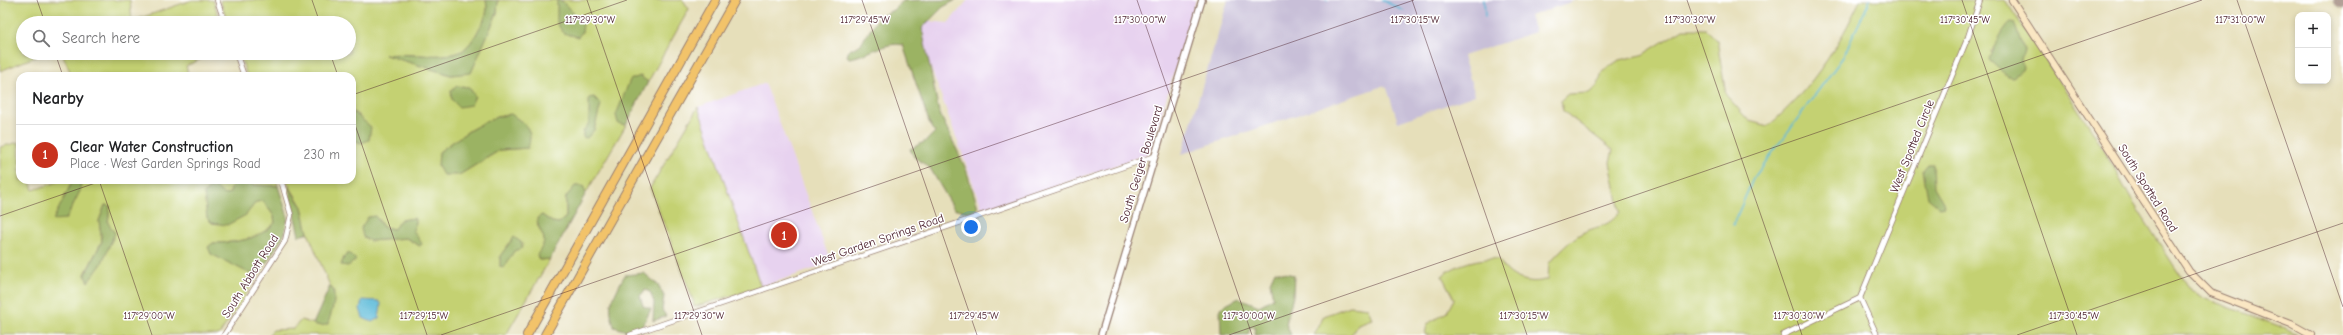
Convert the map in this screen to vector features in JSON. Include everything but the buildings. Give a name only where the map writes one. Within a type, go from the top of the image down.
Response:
[{"type":"highway","points":[[527,335],[715,0]]},
{"type":"highway","points":[[545,335],[735,0]]},
{"type":"main road","name":"South Spotted Road","points":[[2012,0],[2189,271],[2211,293],[2291,324],[2311,335]]},
{"type":"street","points":[[217,0],[223,16]]},
{"type":"street","name":"South Geiger Boulevard","points":[[1101,335],[1202,0]]},
{"type":"street","name":"West Spotted Circle","points":[[1860,298],[1972,27],[1980,0]]},
{"type":"street","points":[[238,60],[243,72]]},
{"type":"street","name":"West Garden Springs Road","points":[[630,335],[1155,156]]},
{"type":"street","name":"South Abbott Road","points":[[224,335],[285,241],[291,215],[282,184]]},
{"type":"street","points":[[1783,335],[1860,298],[1877,335]]},
{"type":"shaded area","points":[[968,0],[1196,0],[1150,152],[983,211],[924,49],[922,28],[929,21],[948,23]]},
{"type":"shaded area","points":[[1228,0],[1576,0],[1530,16],[1535,32],[1463,56],[1475,95],[1398,122],[1387,88],[1383,86],[1182,154]]},
{"type":"shaded area","points":[[765,83],[831,263],[761,287],[698,107]]},
{"type":"green space","points":[[0,0],[130,0],[132,16],[16,16],[16,60],[28,60],[0,71]]},
{"type":"green space","points":[[192,0],[213,0],[219,16],[146,16]]},
{"type":"green space","points":[[220,0],[486,0],[487,11],[480,29],[466,48],[460,52],[433,56],[404,54],[386,55],[451,75],[471,72],[497,13],[498,0],[683,0],[689,9],[648,82],[640,76],[618,123],[626,125],[586,193],[583,186],[566,197],[566,217],[559,223],[552,222],[542,215],[537,225],[544,238],[543,250],[539,260],[550,259],[506,335],[268,335],[273,330],[293,329],[301,320],[321,326],[334,291],[330,286],[308,233],[302,207],[288,184],[356,184],[356,141],[361,143],[359,116],[356,114],[356,72],[246,72],[241,60],[356,60],[356,16],[226,16]],"holes":[[[498,116],[528,148],[500,150],[459,175],[439,152],[470,130]],[[378,219],[383,227],[394,229],[416,222],[413,230],[420,246],[406,238],[370,241]]]},
{"type":"green space","points":[[486,0],[498,0],[497,13],[471,73],[451,75],[385,55],[447,55],[462,51],[472,41],[483,22],[487,11]]},
{"type":"green space","points":[[557,0],[562,1],[583,24],[582,32],[578,37],[563,33],[557,23]]},
{"type":"green space","points":[[956,0],[943,7],[922,28],[939,112],[966,169],[978,207],[973,213],[954,209],[930,168],[914,157],[910,149],[926,141],[935,132],[929,122],[903,45],[890,45],[856,57],[849,58],[847,56],[849,50],[860,45],[879,17],[893,10],[903,1]]},
{"type":"green space","points":[[1860,0],[2005,0],[2094,133],[2131,199],[2187,286],[2204,298],[2279,326],[2297,335],[1425,335],[1427,324],[1447,312],[1454,299],[1442,276],[1447,272],[1476,260],[1499,259],[1503,266],[1513,276],[1520,279],[1534,282],[1548,279],[1549,263],[1564,247],[1582,233],[1607,224],[1620,212],[1610,162],[1613,150],[1563,111],[1561,100],[1568,94],[1589,93],[1598,85],[1602,72],[1619,60],[1642,55],[1683,29],[1706,29],[1717,40],[1726,95],[1749,121],[1768,126],[1783,113],[1809,84],[1832,52],[1852,18]],"holes":[[[1998,43],[2024,50],[2021,59],[1990,52]]]},
{"type":"green space","points":[[2011,22],[2014,23],[2024,50],[2021,59],[2023,69],[2013,77],[2007,76],[1989,60],[1998,40],[2005,28]]},
{"type":"green space","points":[[65,60],[199,60],[186,66],[188,72],[70,72]]},
{"type":"green space","points":[[640,76],[648,82],[626,125],[618,123],[616,115],[630,80]]},
{"type":"green space","points":[[457,86],[469,87],[475,96],[471,105],[459,107],[452,100],[451,91]]},
{"type":"green space","points":[[594,97],[601,104],[594,130],[587,138],[583,137],[583,132],[589,123],[589,98]]},
{"type":"green space","points":[[698,107],[761,287],[694,307],[693,300],[650,188]]},
{"type":"green space","points":[[356,114],[371,127],[369,140],[361,143],[356,141]]},
{"type":"green space","points":[[511,114],[525,125],[529,132],[530,142],[528,148],[500,150],[459,175],[443,175],[438,166],[439,152],[473,128],[491,119]]},
{"type":"green space","points":[[16,143],[16,184],[31,184],[33,190],[51,184],[71,184],[54,220],[80,191],[81,184],[231,184],[230,193],[224,195],[216,187],[209,188],[204,194],[212,223],[226,223],[237,219],[247,212],[256,202],[263,201],[274,216],[275,223],[254,237],[238,241],[213,243],[251,274],[262,270],[219,335],[0,335],[0,147]],"holes":[[[105,205],[110,206],[108,223],[102,241],[99,221]],[[102,242],[88,282],[85,274]]]},
{"type":"green space","points":[[1928,164],[1933,164],[1934,187],[1944,206],[1939,207],[1928,198],[1923,170]]},
{"type":"green space","points":[[71,184],[81,184],[80,191],[66,219],[53,220]]},
{"type":"green space","points":[[231,184],[251,184],[278,186],[288,217],[285,233],[262,270],[251,274],[211,254],[208,247],[213,243],[238,241],[254,237],[275,223],[274,216],[263,201],[256,202],[246,215],[227,225],[212,223],[207,218],[204,194],[209,188],[216,187],[224,195],[230,193]]},
{"type":"green space","points":[[251,184],[277,184],[278,186]]},
{"type":"green space","points":[[288,186],[302,207],[308,233],[299,236]]},
{"type":"green space","points":[[575,186],[583,186],[586,193],[550,259],[539,260],[537,255],[544,239],[537,218],[542,215],[552,222],[559,223],[566,217],[566,197]]},
{"type":"green space","points":[[105,205],[110,206],[108,223],[115,233],[101,265],[88,282],[85,275],[102,241],[99,221]]},
{"type":"green space","points":[[375,216],[383,227],[394,229],[400,220],[414,218],[416,222],[413,230],[422,244],[420,246],[406,238],[370,241],[363,237],[361,228],[368,217]]},
{"type":"green space","points":[[514,237],[522,243],[522,248],[514,251],[504,268],[500,267],[500,256]]},
{"type":"green space","points":[[349,253],[356,260],[348,266],[341,265],[344,257]]},
{"type":"green space","points":[[1275,271],[1294,275],[1293,296],[1286,324],[1291,335],[1254,335],[1255,327],[1250,327],[1248,335],[1221,335],[1220,308],[1239,298],[1259,306],[1273,298],[1270,282]]},
{"type":"green space","points":[[644,273],[658,285],[664,296],[662,310],[666,316],[653,321],[654,302],[650,292],[645,290],[640,296],[643,306],[651,309],[642,327],[627,331],[614,327],[611,304],[625,275]]},
{"type":"green space","points":[[330,286],[333,290],[334,299],[328,324],[321,326],[313,324]]},
{"type":"green space","points":[[1350,306],[1368,308],[1372,319],[1358,324],[1351,335],[1314,335],[1324,316]]},
{"type":"water","points":[[362,300],[379,301],[381,304],[379,318],[372,322],[363,318],[360,309]]},
{"type":"waterway","points":[[1382,0],[1404,11]]},
{"type":"waterway","points":[[1484,0],[1485,17]]},
{"type":"waterway","points":[[1733,225],[1753,179],[1843,57],[1870,0]]},
{"type":"place","name":"Clear Water Construction","points":[[784,235]]}]
